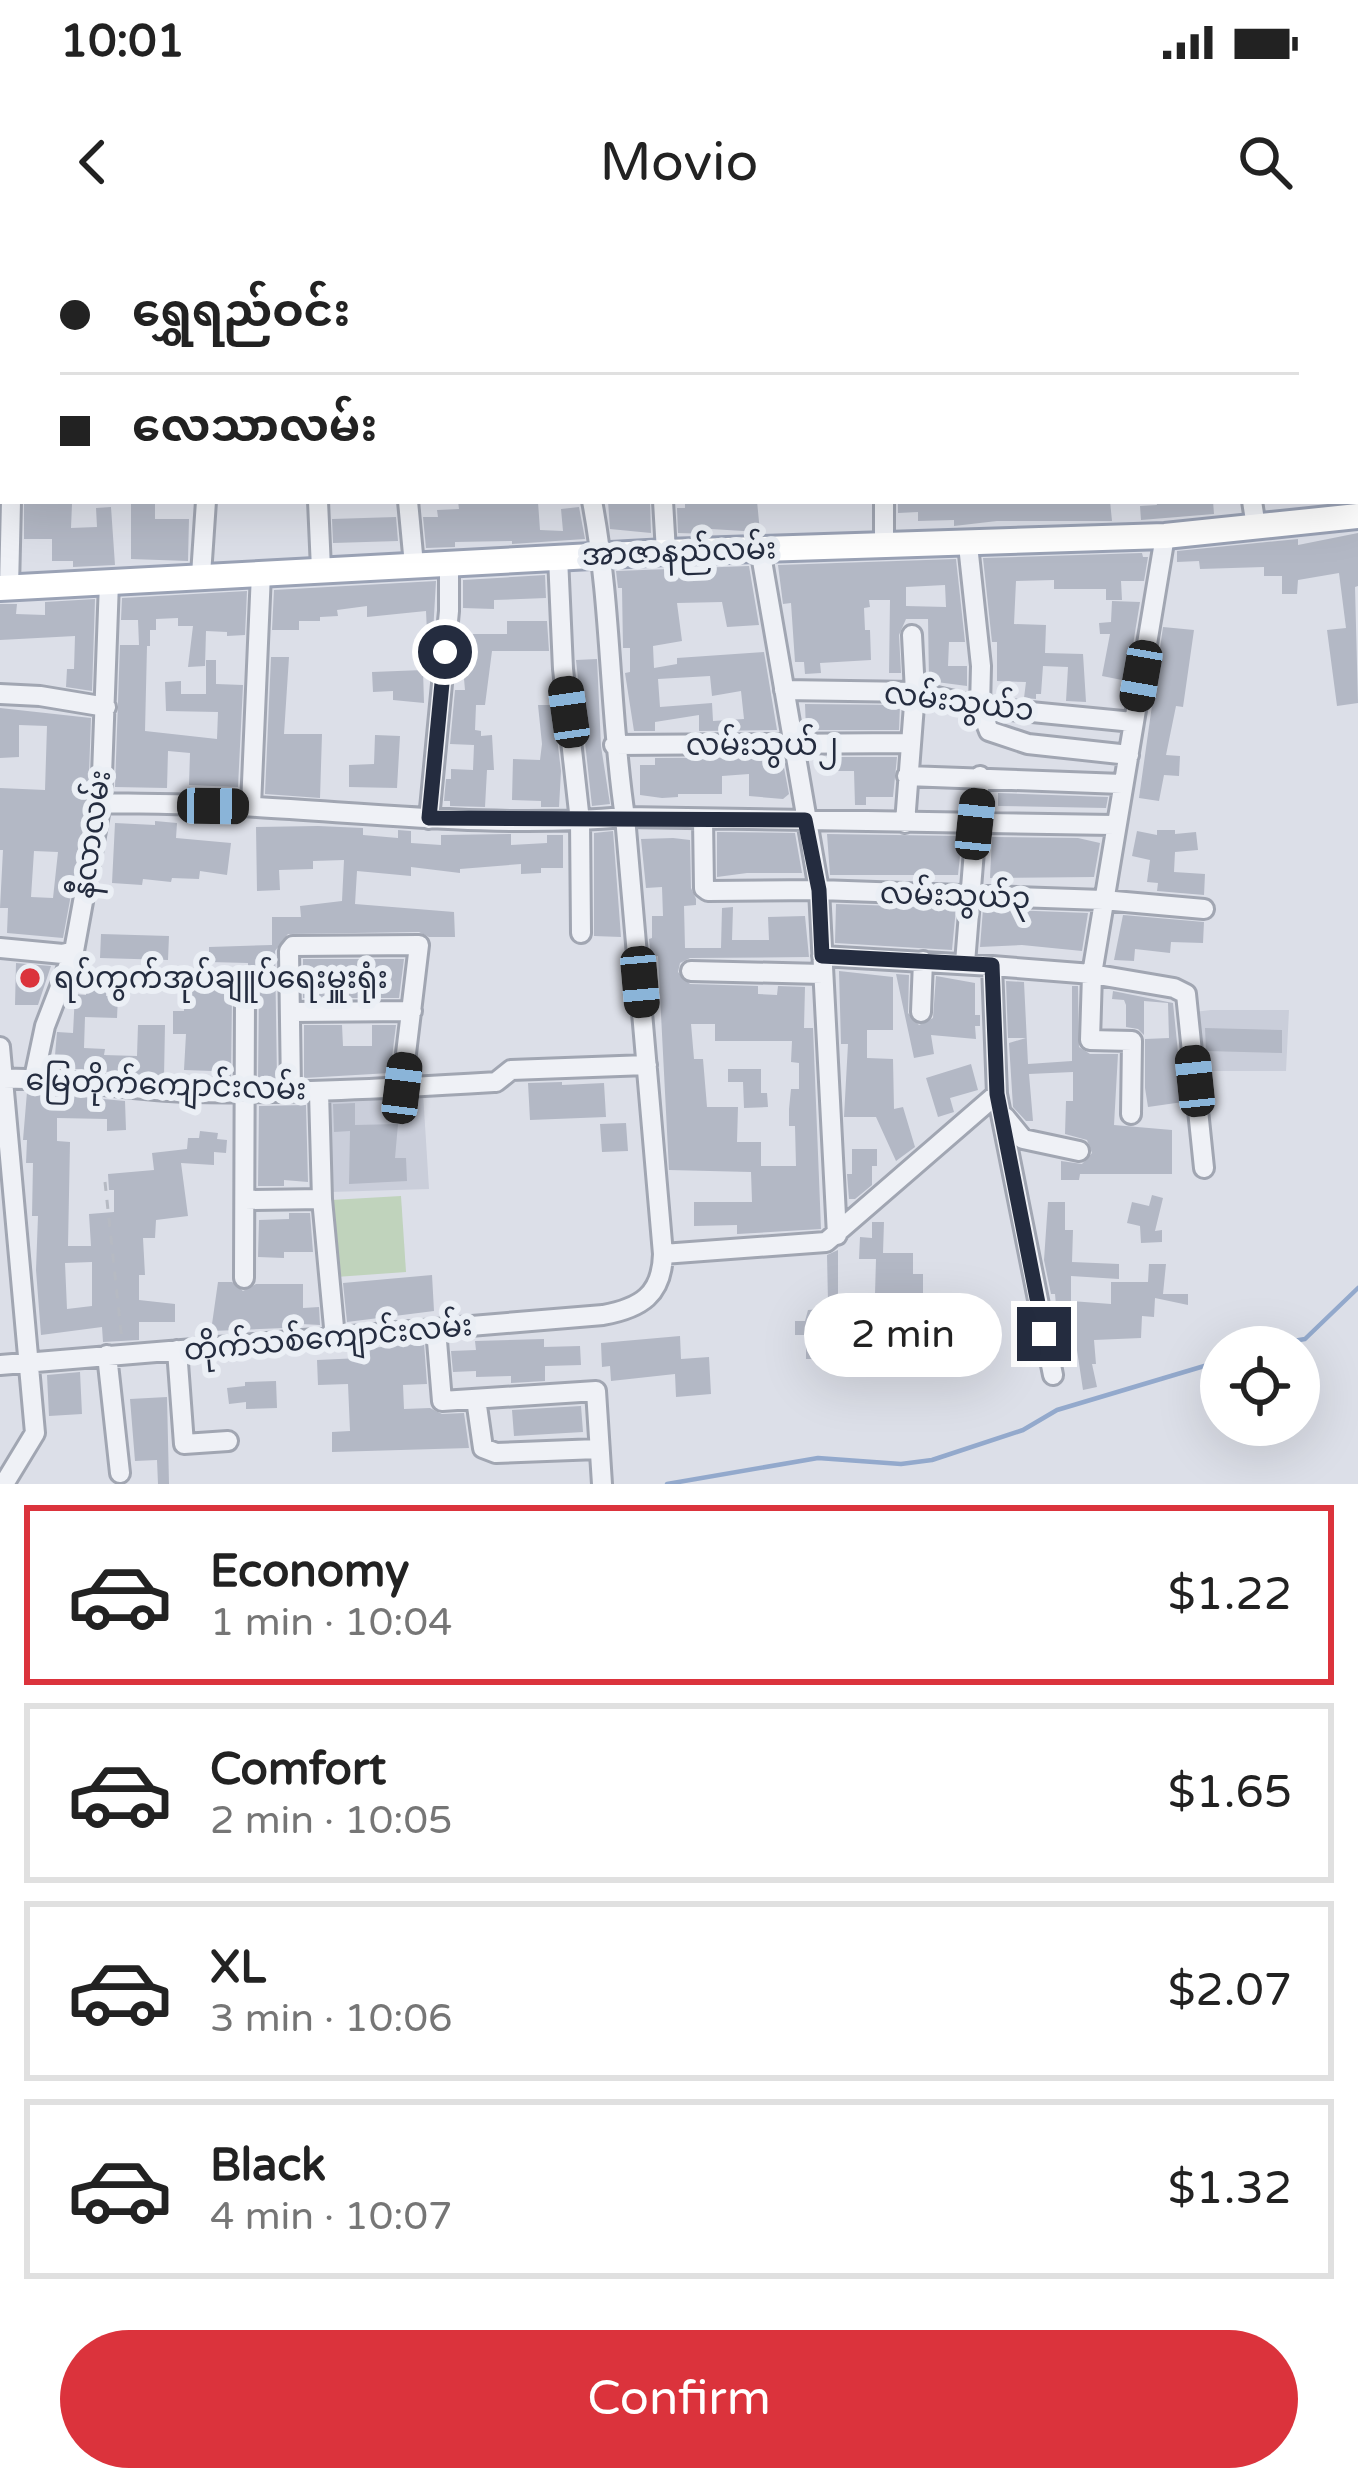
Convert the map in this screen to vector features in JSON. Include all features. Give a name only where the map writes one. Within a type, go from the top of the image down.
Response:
[{"type":"main road","name":"အာဇာနည်လမ်း","points":[[4,588],[602,554],[1165,536],[1358,516]]},
{"type":"street","points":[[4,588],[10,504]]},
{"type":"street","points":[[201,575],[206,504]]},
{"type":"street","points":[[318,504],[321,569]]},
{"type":"street","points":[[408,504],[415,565]]},
{"type":"street","points":[[593,504],[602,554],[614,745],[625,817],[663,1255],[826,1242],[999,1104]]},
{"type":"street","points":[[664,504],[666,552]]},
{"type":"street","points":[[884,504],[884,544]]},
{"type":"street","points":[[1252,504],[1256,527]]},
{"type":"street","points":[[1131,1114],[1132,1043],[1090,1040],[1092,974],[1165,536]]},
{"type":"street","points":[[968,545],[981,666],[980,707],[989,731],[1129,755]]},
{"type":"street","points":[[760,549],[819,890],[837,1235]]},
{"type":"street","points":[[558,557],[563,669],[580,821],[580,933]]},
{"type":"street","points":[[429,818],[449,563]]},
{"type":"street","points":[[250,806],[260,573]]},
{"type":"street","name":"နီလာလမ်း","points":[[34,1078],[45,1026],[74,951],[101,803],[109,582]]},
{"type":"street","points":[[905,823],[915,692],[912,635]]},
{"type":"street","name":"လမ်းသွယ်၁","points":[[784,690],[915,692],[980,707],[1133,722]]},
{"type":"street","points":[[0,694],[40,695],[106,707]]},
{"type":"street","name":"လမ်းသွယ်၂","points":[[614,745],[910,743]]},
{"type":"street","points":[[907,776],[1123,784]]},
{"type":"street","points":[[965,963],[980,776]]},
{"type":"street","points":[[101,803],[250,806],[429,818],[1114,825]]},
{"type":"street","name":"လမ်းသွယ်၃","points":[[703,819],[705,891],[1103,900],[1204,909]]},
{"type":"street","points":[[291,1091],[290,948],[416,944],[420,948],[402,1088]]},
{"type":"street","points":[[0,948],[74,951]]},
{"type":"street","points":[[921,1012],[923,961]]},
{"type":"street","points":[[692,971],[923,961],[1092,974],[1174,988],[1186,994],[1204,1168]]},
{"type":"street","points":[[992,965],[999,1104],[1053,1375]]},
{"type":"street","points":[[244,1279],[245,997]]},
{"type":"street","points":[[292,1012],[412,1011]]},
{"type":"street","points":[[0,1047],[35,1432],[4,1484]]},
{"type":"street","name":"မြေတိုက်ကျောင်းလမ်း","points":[[2,1092],[34,1078],[146,1090],[319,1092],[496,1082],[511,1070],[647,1065]]},
{"type":"street","points":[[319,1092],[322,1199],[335,1338]]},
{"type":"street","points":[[999,1104],[1023,1139],[1079,1151]]},
{"type":"street","points":[[245,1200],[322,1199]]},
{"type":"street","name":"တိုက်သစ်ကျောင်းလမ်း","points":[[0,1365],[603,1315],[631,1310],[651,1297],[662,1273],[663,1255]]},
{"type":"street","points":[[436,1329],[442,1401],[596,1391],[602,1484]]},
{"type":"street","points":[[177,1350],[184,1444],[228,1441]]},
{"type":"street","points":[[115,1355],[120,1473]]},
{"type":"street","points":[[476,1399],[483,1448],[496,1453],[598,1449]]},
{"type":"path","points":[[105,1182],[115,1355]]},
{"type":"shaded area","points":[[1289,1010],[1286,1071],[1190,1071],[1186,1013]]},
{"type":"shaded area","points":[[423,1093],[429,1189],[330,1192],[326,1095]]},
{"type":"green space","points":[[401,1196],[406,1272],[336,1277],[331,1200]]},
{"type":"building","points":[[24,504],[72,504],[71,528],[97,527],[96,508],[111,507],[115,565],[73,567],[73,561],[52,561],[52,539],[24,539]]},
{"type":"building","points":[[131,504],[155,504],[155,519],[189,519],[188,561],[131,559]]},
{"type":"building","points":[[458,504],[538,504],[540,530],[563,531],[561,509],[579,507],[585,539],[455,542],[455,547],[426,548],[423,517],[438,517],[437,510],[459,509]]},
{"type":"building","points":[[608,504],[650,504],[651,533],[610,529]]},
{"type":"building","points":[[685,504],[757,504],[760,532],[678,533],[677,508]]},
{"type":"building","points":[[898,504],[1110,504],[1112,521],[997,521],[954,526],[954,520],[918,521],[918,512],[898,513]]},
{"type":"building","points":[[1213,504],[1214,514],[1141,520],[1140,506]]},
{"type":"building","points":[[396,517],[398,541],[333,543],[332,519]]},
{"type":"building","points":[[1358,533],[1358,703],[1337,706],[1327,630],[1346,628],[1339,573],[1298,580],[1297,594],[1282,594],[1282,576],[1264,576],[1264,567],[1200,569],[1199,561],[1177,562],[1177,551],[1298,539],[1298,545]]},
{"type":"building","points":[[1142,553],[1148,557],[1144,581],[1121,581],[1122,600],[1106,600],[1106,589],[1054,589],[1054,580],[1016,581],[1014,624],[1046,625],[1045,653],[1083,654],[1086,702],[1066,701],[1068,667],[1043,666],[1041,694],[1036,699],[1024,698],[1026,682],[997,681],[997,642],[992,642],[983,558]]},
{"type":"building","points":[[956,559],[965,642],[949,642],[948,666],[967,666],[967,686],[929,681],[928,619],[906,619],[899,635],[901,673],[889,673],[890,600],[869,600],[870,607],[864,608],[871,660],[820,663],[821,673],[805,674],[804,662],[795,662],[791,603],[783,604],[778,565]],"holes":[[[945,585],[946,607],[906,606],[906,587]]]},
{"type":"building","points":[[749,566],[759,625],[727,627],[722,602],[677,603],[682,641],[653,646],[654,668],[677,664],[677,658],[764,652],[777,730],[699,731],[699,715],[655,722],[655,731],[634,731],[625,673],[630,672],[630,648],[623,648],[622,588],[618,588],[616,571]],"holes":[[[710,676],[712,696],[741,691],[744,719],[713,721],[712,703],[660,707],[658,679]]]},
{"type":"building","points":[[545,575],[546,598],[494,600],[494,609],[463,608],[463,580]]},
{"type":"building","points":[[436,581],[433,633],[427,633],[426,611],[367,617],[367,606],[337,610],[338,616],[320,617],[320,621],[299,621],[299,630],[272,630],[274,590]]},
{"type":"building","points":[[247,591],[245,635],[206,631],[205,666],[188,667],[193,626],[178,626],[178,618],[156,619],[147,646],[145,731],[217,739],[218,712],[166,711],[165,682],[181,681],[181,694],[206,694],[206,660],[216,660],[216,684],[243,685],[238,787],[189,785],[190,753],[168,751],[167,788],[115,787],[120,645],[139,645],[138,620],[121,620],[122,598]]},
{"type":"building","points":[[95,599],[92,691],[66,687],[67,669],[74,669],[75,636],[0,640],[0,604],[17,604],[16,614],[45,615],[45,602]]},
{"type":"building","points":[[1112,601],[1140,602],[1127,681],[1102,676],[1110,634],[1100,634],[1099,623],[1111,622]]},
{"type":"building","points":[[507,621],[547,621],[549,651],[492,651],[485,705],[476,705],[475,730],[481,736],[492,735],[494,770],[487,770],[485,807],[450,806],[450,801],[444,801],[451,769],[473,770],[474,745],[450,744],[455,690],[465,690],[460,634],[507,634]]},
{"type":"building","points":[[1163,627],[1194,630],[1183,707],[1176,706],[1166,755],[1180,756],[1179,776],[1164,775],[1159,801],[1139,798]]},
{"type":"building","points":[[271,657],[289,657],[284,734],[322,734],[320,798],[265,794]]},
{"type":"building","points":[[597,659],[601,746],[610,804],[592,806],[576,660]]},
{"type":"building","points":[[423,670],[424,703],[393,700],[393,691],[373,692],[372,672]]},
{"type":"building","points":[[805,704],[900,705],[899,730],[806,730]]},
{"type":"building","points":[[538,705],[553,705],[561,771],[559,807],[512,800],[513,759],[540,760]]},
{"type":"building","points":[[0,708],[91,718],[88,802],[63,938],[7,933],[8,908],[0,908],[0,788],[45,790],[47,726],[19,725],[19,757],[0,758]],"holes":[[[34,851],[58,852],[53,898],[31,897]]]},
{"type":"building","points":[[375,735],[400,736],[397,788],[349,787],[349,765],[374,764]]},
{"type":"building","points":[[782,757],[789,794],[783,799],[749,796],[749,774],[722,776],[722,794],[640,795],[640,765],[655,765],[655,758]]},
{"type":"building","points":[[827,757],[897,757],[893,797],[866,797],[866,805],[855,805],[854,771],[826,771]]},
{"type":"building","points":[[998,793],[1108,797],[1106,808],[998,806]]},
{"type":"building","points":[[155,821],[177,823],[176,838],[231,843],[227,875],[200,871],[199,879],[112,883],[115,823],[155,825]]},
{"type":"building","points":[[256,827],[363,828],[363,835],[398,838],[398,830],[411,831],[411,843],[441,845],[441,835],[511,834],[511,845],[547,843],[547,835],[563,835],[563,868],[521,874],[521,864],[460,869],[460,873],[411,867],[411,876],[357,871],[355,904],[454,912],[455,937],[419,932],[288,934],[275,951],[277,1078],[258,1079],[259,997],[246,984],[237,986],[232,996],[231,1078],[212,1077],[213,1071],[184,1070],[186,1034],[173,1034],[173,1011],[184,1011],[183,981],[248,979],[248,963],[209,962],[209,947],[272,945],[272,917],[301,917],[300,906],[342,901],[344,860],[313,861],[313,869],[279,870],[280,890],[257,891]]},
{"type":"building","points":[[1157,830],[1196,832],[1198,850],[1175,852],[1174,872],[1205,874],[1204,895],[1157,891],[1158,883],[1147,882],[1150,860],[1132,856],[1137,831],[1157,835]]},
{"type":"building","points":[[613,831],[621,937],[594,936],[594,833]]},
{"type":"building","points":[[717,832],[795,833],[802,873],[717,877]]},
{"type":"building","points":[[827,834],[962,836],[958,875],[830,875]]},
{"type":"building","points":[[992,837],[1078,838],[1100,843],[1094,877],[990,878]]},
{"type":"building","points":[[641,839],[690,840],[696,905],[684,906],[685,948],[721,948],[722,908],[733,907],[732,940],[769,940],[768,917],[805,916],[809,957],[690,958],[680,963],[678,972],[690,984],[758,986],[758,994],[777,995],[778,986],[805,987],[804,1028],[813,1028],[821,1229],[737,1234],[737,1225],[694,1226],[694,1202],[752,1202],[751,1172],[669,1170],[658,956],[651,957],[649,939],[652,916],[663,916],[662,887],[646,888]],"holes":[[[691,1024],[715,1024],[715,1041],[792,1041],[791,1062],[799,1063],[799,1089],[791,1089],[789,1109],[789,1126],[795,1126],[796,1166],[761,1166],[761,1142],[737,1142],[738,1107],[707,1107],[703,1059],[694,1059]]]},
{"type":"building","points":[[836,904],[956,908],[952,950],[835,943]]},
{"type":"building","points":[[983,909],[1088,913],[1082,951],[1022,945],[980,947]]},
{"type":"building","points":[[1123,915],[1204,922],[1203,943],[1171,942],[1170,953],[1135,949],[1134,961],[1114,960]]},
{"type":"building","points":[[101,934],[169,936],[168,960],[100,958]]},
{"type":"building","points":[[303,959],[404,959],[399,998],[303,998]]},
{"type":"building","points":[[16,963],[51,966],[38,1005],[15,1005]]},
{"type":"building","points":[[839,971],[893,977],[893,1030],[867,1030],[867,1058],[893,1059],[894,1109],[903,1107],[915,1147],[896,1161],[876,1117],[844,1117],[848,1044],[841,1044]]},
{"type":"building","points":[[87,972],[106,972],[106,996],[118,996],[117,1018],[85,1017],[84,1048],[105,1049],[104,1055],[137,1056],[138,1025],[165,1025],[164,1077],[54,1067],[57,1032],[73,1033],[75,994],[86,995]]},
{"type":"building","points":[[896,974],[909,975],[908,1013],[919,1025],[933,1018],[936,976],[975,983],[975,1015],[980,1015],[976,1039],[931,1035],[934,1054],[914,1058]]},
{"type":"building","points":[[1006,981],[1024,982],[1028,1064],[1072,1061],[1072,986],[1078,986],[1079,1047],[1090,1054],[1118,1054],[1114,1125],[1172,1130],[1172,1174],[1080,1174],[1079,1180],[1061,1180],[1061,1161],[1082,1164],[1092,1153],[1087,1140],[1065,1134],[1066,1101],[1073,1101],[1073,1072],[1029,1074],[1033,1121],[1026,1121],[1013,1107],[1009,1043],[1026,1038],[1008,1038]]},
{"type":"building","points":[[1113,991],[1173,1003],[1183,1102],[1148,1107],[1145,1088],[1145,1039],[1169,1038],[1168,1003],[1144,1001],[1144,1035],[1126,1027],[1126,1005],[1124,1000],[1112,999]]},
{"type":"building","points":[[304,1025],[342,1025],[343,1046],[372,1046],[372,1025],[396,1025],[390,1073],[304,1078]]},
{"type":"building","points":[[1205,1028],[1282,1030],[1282,1053],[1206,1051]]},
{"type":"building","points":[[971,1064],[978,1090],[950,1098],[954,1112],[938,1117],[926,1078]]},
{"type":"building","points":[[728,1069],[761,1069],[761,1093],[767,1093],[768,1107],[744,1108],[743,1082],[728,1082]]},
{"type":"building","points":[[528,1083],[604,1083],[606,1117],[530,1120]]},
{"type":"building","points":[[27,1092],[125,1101],[126,1130],[107,1131],[107,1119],[57,1118],[57,1141],[70,1142],[68,1246],[91,1246],[89,1214],[114,1212],[108,1174],[154,1170],[152,1153],[187,1149],[188,1138],[199,1138],[200,1131],[218,1133],[217,1139],[227,1140],[226,1153],[214,1152],[214,1165],[181,1163],[188,1216],[156,1220],[155,1238],[143,1238],[145,1275],[139,1275],[139,1300],[175,1304],[175,1322],[139,1322],[139,1340],[103,1342],[102,1327],[41,1335],[38,1216],[32,1216],[33,1163],[26,1163],[27,1140],[23,1140]],"holes":[[[92,1262],[92,1306],[67,1309],[65,1263]]]},
{"type":"building","points":[[355,1103],[355,1125],[398,1124],[395,1158],[406,1158],[407,1181],[349,1184],[350,1131],[334,1132],[333,1104]]},
{"type":"building","points":[[306,1105],[308,1182],[284,1180],[284,1186],[258,1186],[259,1106]]},
{"type":"building","points":[[626,1123],[628,1151],[602,1152],[600,1124]]},
{"type":"building","points":[[852,1149],[877,1149],[877,1166],[872,1166],[872,1185],[849,1199],[847,1174],[852,1174]]},
{"type":"building","points":[[1152,1195],[1163,1198],[1155,1231],[1162,1230],[1162,1242],[1141,1243],[1140,1226],[1127,1223],[1132,1202],[1149,1206]]},
{"type":"building","points":[[1048,1202],[1065,1202],[1065,1230],[1073,1230],[1072,1262],[1119,1264],[1119,1279],[1071,1276],[1071,1301],[1111,1304],[1111,1282],[1148,1282],[1149,1264],[1166,1264],[1163,1294],[1188,1294],[1188,1305],[1155,1298],[1154,1317],[1142,1316],[1141,1338],[1094,1340],[1097,1387],[1083,1390],[1075,1337],[1059,1338],[1055,1294],[1051,1294],[1044,1260]]},
{"type":"building","points":[[289,1213],[310,1213],[313,1252],[258,1257],[259,1220],[289,1219]]},
{"type":"building","points":[[872,1222],[884,1222],[883,1253],[913,1253],[913,1274],[923,1274],[923,1294],[875,1294],[876,1259],[859,1259],[860,1237],[872,1238]]},
{"type":"building","points":[[838,1250],[838,1306],[883,1305],[884,1332],[874,1332],[874,1344],[824,1345],[824,1359],[806,1359],[806,1335],[795,1335],[795,1321],[805,1321],[808,1310],[821,1309],[821,1302],[828,1302],[827,1255]]},
{"type":"building","points":[[432,1275],[434,1311],[347,1322],[343,1283]]},
{"type":"building","points":[[218,1282],[232,1282],[243,1291],[256,1284],[303,1284],[303,1308],[319,1307],[320,1325],[283,1323],[284,1328],[211,1331]]},
{"type":"building","points":[[680,1336],[681,1359],[709,1357],[711,1394],[676,1397],[675,1374],[611,1381],[610,1366],[602,1367],[601,1343]]},
{"type":"building","points":[[544,1339],[544,1347],[580,1346],[581,1365],[545,1366],[545,1381],[511,1383],[511,1376],[453,1372],[451,1351],[476,1350],[475,1341]]},
{"type":"building","points":[[424,1343],[427,1384],[403,1385],[404,1409],[464,1413],[469,1448],[332,1452],[332,1432],[350,1431],[348,1384],[318,1385],[317,1360],[361,1358],[360,1349]]},
{"type":"building","points":[[80,1372],[82,1414],[49,1416],[47,1375]]},
{"type":"building","points":[[276,1381],[277,1408],[229,1404],[227,1388]]},
{"type":"building","points":[[167,1397],[169,1484],[158,1484],[157,1460],[135,1461],[130,1399]]},
{"type":"building","points":[[581,1406],[583,1432],[514,1436],[512,1410]]},
{"type":"waterway","points":[[1319,1326],[1358,1288]]},
{"type":"waterway","points":[[667,1484],[818,1458],[901,1464],[932,1460],[1023,1430],[1057,1410],[1200,1367]]},
{"type":"place","name":"ရပ်ကွက်အုပ်ချူပ်ရေးမှူးရုံး","points":[[30,978]]},
{"type":"route","points":[[445,652],[429,818],[805,820],[819,890],[822,956],[992,965],[997,1094],[1044,1334]]}]
